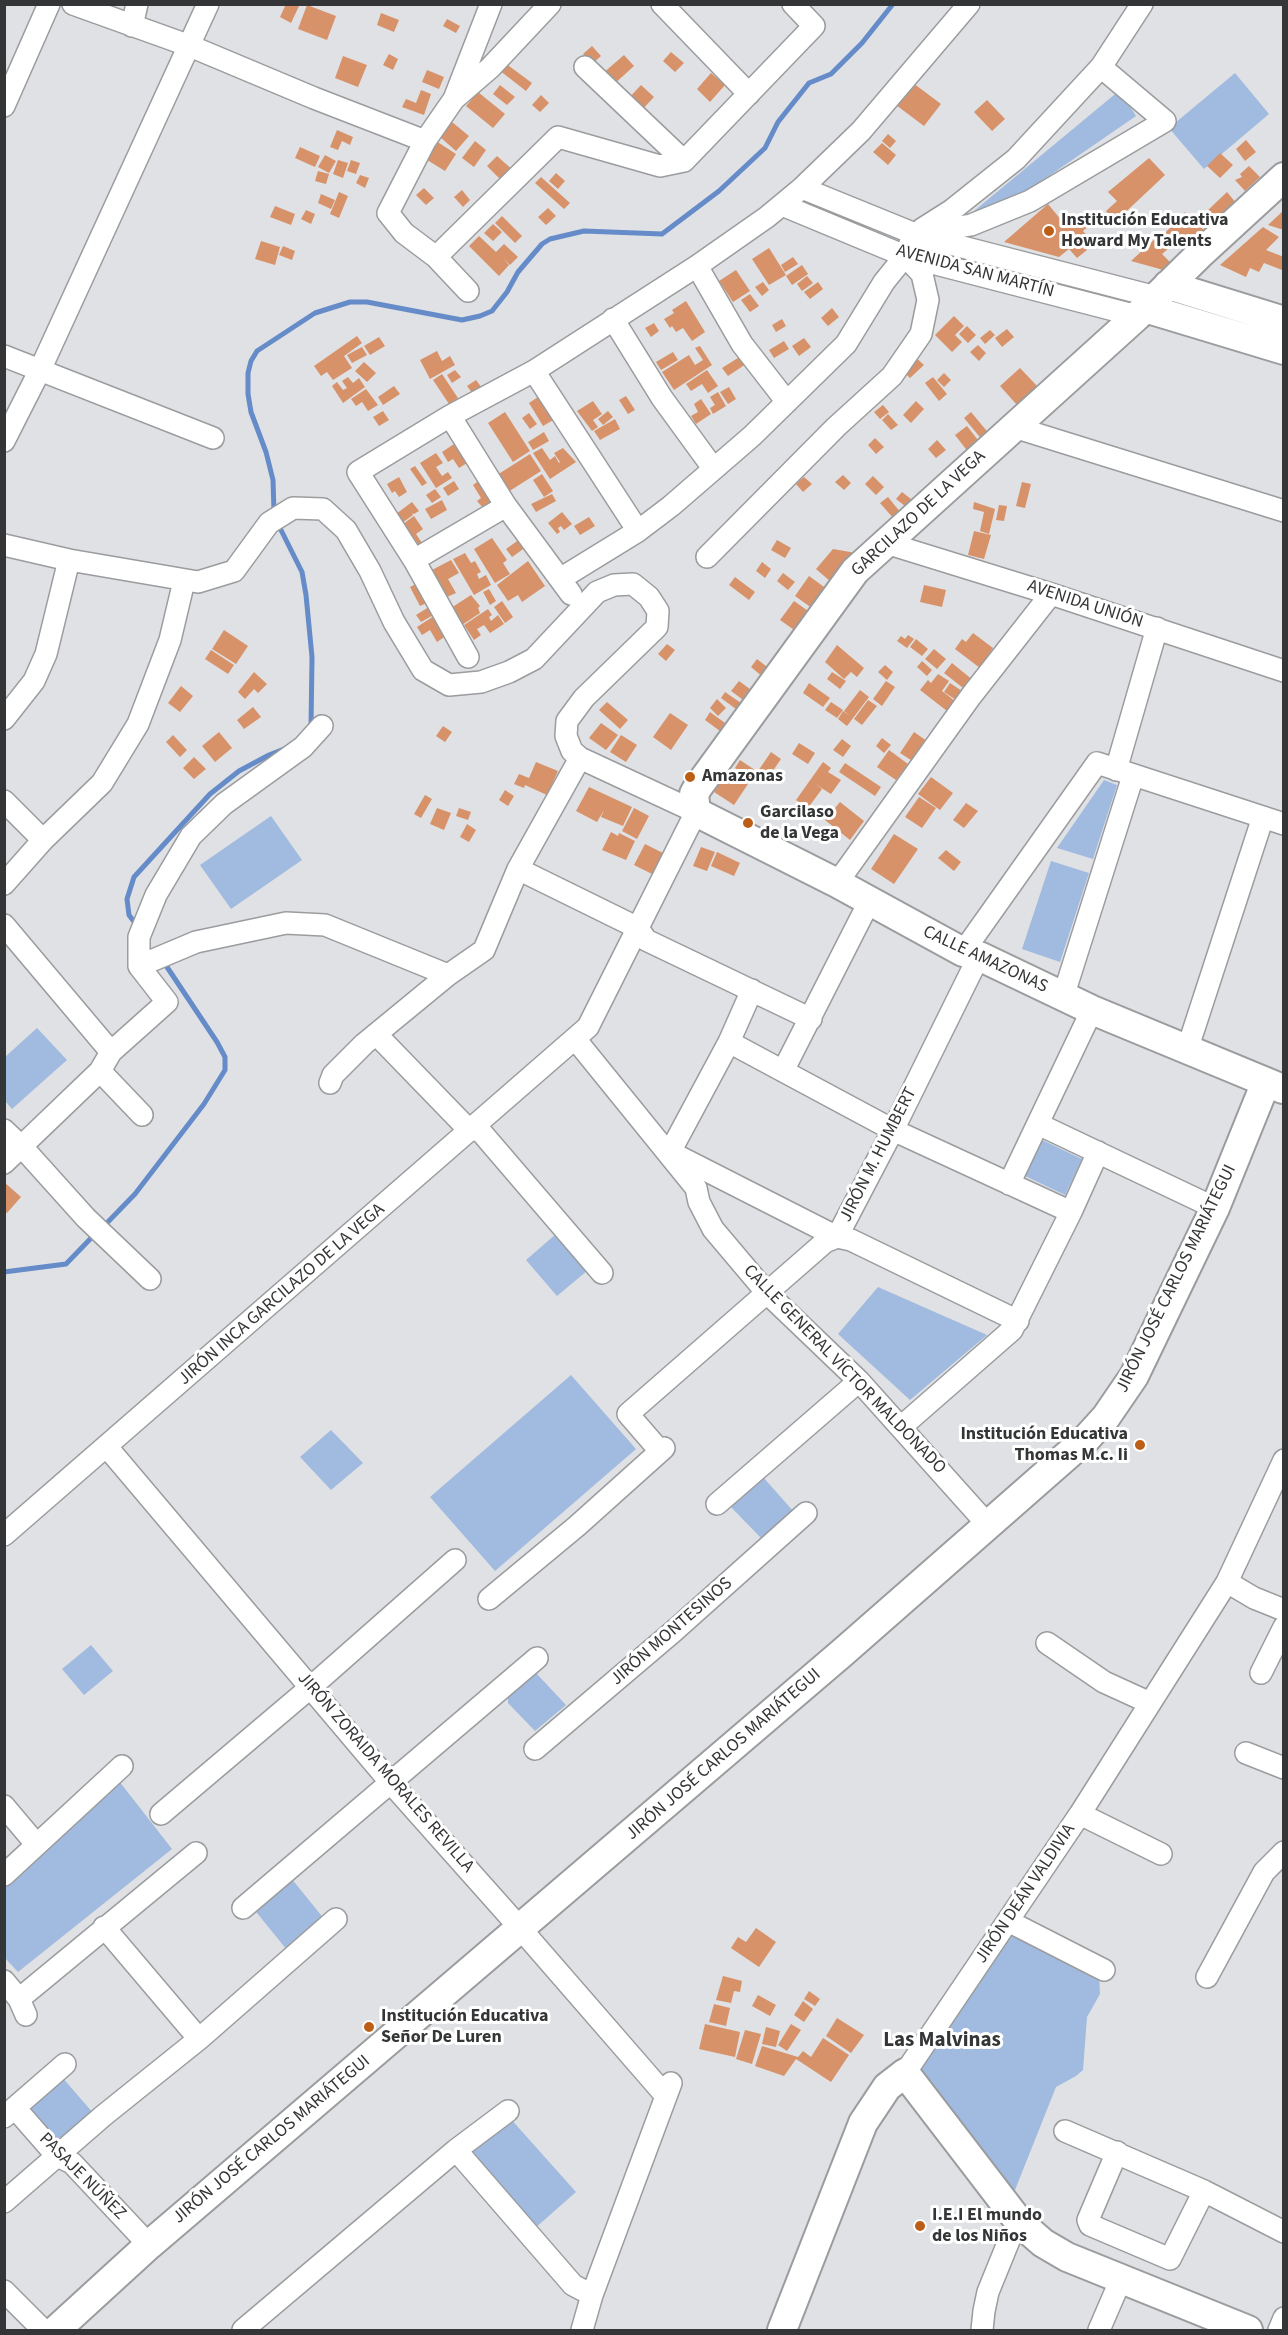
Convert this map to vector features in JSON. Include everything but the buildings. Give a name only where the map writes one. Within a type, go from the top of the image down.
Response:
[{"type":"street","points":[[4,106],[49,4]]},
{"type":"street","points":[[74,4],[190,46],[425,141]]},
{"type":"street","points":[[132,26],[137,4]]},
{"type":"street","points":[[4,441],[40,370],[208,4]]},
{"type":"street","points":[[468,291],[436,257],[404,233],[388,213],[425,141],[454,99],[490,4]]},
{"type":"street","points":[[454,99],[490,68],[550,4]]},
{"type":"street","points":[[662,4],[749,94]]},
{"type":"street","points":[[436,257],[558,137],[660,166],[684,161],[814,26],[793,4]]},
{"type":"street","points":[[468,657],[414,560],[358,472],[450,416],[534,370],[697,266],[782,205],[861,131],[969,4]]},
{"type":"street","points":[[450,416],[506,506],[565,587],[671,506],[752,436],[846,344],[884,282],[905,256],[914,234],[952,210],[1016,159],[1101,67],[1142,4]]},
{"type":"street","points":[[585,67],[684,161]]},
{"type":"street","points":[[914,234],[971,225],[1030,201],[1165,121],[1101,67]]},
{"type":"street","name":"GARCILAZO DE LA VEGA","points":[[696,812],[694,794],[698,787],[855,571],[1152,302],[1284,177]]},
{"type":"street","name":"AVENIDA SAN MARTÍN","points":[[802,188],[914,234],[1152,302],[1284,351]]},
{"type":"street","name":"AVENIDA SAN MARTÍN","points":[[782,205],[905,256],[1152,302],[1284,321]]},
{"type":"street","points":[[707,557],[836,427],[892,376],[921,334],[928,300],[922,274],[905,256]]},
{"type":"street","points":[[697,266],[742,344],[787,402]]},
{"type":"street","points":[[613,319],[662,398],[713,468]]},
{"type":"street","points":[[4,356],[213,438]]},
{"type":"street","points":[[534,370],[638,531]]},
{"type":"street","points":[[1014,427],[1284,511]]},
{"type":"street","points":[[414,560],[506,506]]},
{"type":"street","points":[[4,545],[69,560],[191,581],[234,571],[269,523],[292,508],[323,509],[345,530],[370,571],[394,622],[423,670],[449,685],[481,682],[509,672],[534,659],[597,592],[614,585],[633,584],[649,597],[658,611],[657,627],[584,698],[567,721],[566,736],[576,755],[696,812]]},
{"type":"street","name":"AVENIDA UNIÓN","points":[[886,543],[1157,628],[1284,671]]},
{"type":"street","points":[[4,719],[34,681],[46,654],[69,560]]},
{"type":"street","points":[[4,884],[43,840],[102,783],[138,724],[191,581]]},
{"type":"street","points":[[837,883],[971,696],[1051,594]]},
{"type":"street","points":[[1063,997],[1124,773],[1157,628]]},
{"type":"street","points":[[4,1163],[23,1148],[100,1071],[111,1052],[167,1002],[148,963],[139,937],[156,895],[191,836],[224,804],[303,747],[322,726]]},
{"type":"street","points":[[330,1083],[333,1075],[364,1044],[448,975],[484,950],[518,869],[576,755]]},
{"type":"street","name":"JIRÓN M. HUMBERT","points":[[489,1599],[578,1526],[662,1450],[628,1413],[825,1242],[837,1237],[893,1130],[971,954],[1097,763],[1124,773]]},
{"type":"street","points":[[1124,773],[1284,824]]},
{"type":"street","points":[[4,801],[43,840]]},
{"type":"street","name":"CALLE AMAZONAS","points":[[696,812],[971,954],[1092,1010],[1275,1086]]},
{"type":"street","name":"JIRÓN INCA GARCILAZO DE LA VEGA","points":[[4,1535],[588,1028],[696,812]]},
{"type":"street","points":[[1187,1050],[1263,817]]},
{"type":"street","points":[[518,869],[638,928],[645,940],[811,1019]]},
{"type":"street","points":[[783,1071],[869,902]]},
{"type":"street","points":[[148,963],[196,942],[286,923],[325,925],[448,975]]},
{"type":"street","points":[[4,925],[111,1052]]},
{"type":"street","points":[[752,990],[729,1042],[670,1152],[837,1237],[851,1240],[1018,1321]]},
{"type":"street","points":[[1009,1184],[1092,1010]]},
{"type":"street","points":[[376,1034],[473,1129],[602,1273]]},
{"type":"street","name":"CALLE GENERAL VÍCTOR MALDONADO","points":[[576,1040],[670,1152],[696,1188],[699,1202],[713,1229],[766,1293],[859,1381],[988,1525]]},
{"type":"street","points":[[729,1042],[893,1130],[1071,1212]]},
{"type":"street","points":[[100,1071],[142,1115]]},
{"type":"street","name":"JIRÓN JOSÉ CARLOS MARIÁTEGUI","points":[[56,2331],[149,2245],[842,1653],[1078,1447],[1118,1401],[1134,1376],[1275,1086]]},
{"type":"street","points":[[1038,1124],[1215,1208]]},
{"type":"street","points":[[4,1130],[86,1218],[145,1274]]},
{"type":"street","points":[[901,1427],[1012,1330],[1098,1152]]},
{"type":"street","points":[[717,1504],[859,1381]]},
{"type":"street","name":"JIRÓN ZORAIDA MORALES REVILLA","points":[[107,1447],[391,1783],[520,1928],[669,2089],[592,2295]]},
{"type":"street","name":"JIRÓN DEÁN VALDIVIA","points":[[782,2331],[864,2123],[887,2087],[906,2073],[1080,1814],[1227,1582],[1284,1460]]},
{"type":"street","name":"JIRÓN MONTESINOS","points":[[535,1749],[674,1631],[806,1513]]},
{"type":"street","points":[[161,1814],[311,1687],[455,1560]]},
{"type":"street","points":[[1227,1582],[1254,1598],[1284,1610]]},
{"type":"street","points":[[1261,1673],[1284,1627]]},
{"type":"street","points":[[1047,1643],[1104,1682],[1150,1703]]},
{"type":"street","points":[[243,1908],[537,1658]]},
{"type":"street","points":[[1246,1753],[1284,1768]]},
{"type":"street","points":[[4,1875],[122,1766]]},
{"type":"street","points":[[4,1806],[36,1844]]},
{"type":"street","points":[[1080,1814],[1161,1854]]},
{"type":"street","points":[[1207,1977],[1264,1872],[1284,1852]]},
{"type":"street","points":[[4,1981],[23,2007],[104,1927],[196,1853]]},
{"type":"street","points":[[4,2202],[102,2116],[199,2039],[336,1919]]},
{"type":"street","points":[[1008,1921],[1104,1970]]},
{"type":"street","points":[[104,1927],[199,2039]]},
{"type":"street","points":[[10,2113],[65,2064]]},
{"type":"street","points":[[906,2073],[1020,2223],[1043,2243],[1067,2257],[1235,2328]]},
{"type":"street","points":[[243,2331],[456,2150],[507,2111]]},
{"type":"street","name":"PASAJE NÚÑEZ","points":[[10,2113],[57,2156],[72,2163],[149,2245]]},
{"type":"street","points":[[1065,2131],[1204,2191],[1284,2232]]},
{"type":"street","points":[[456,2150],[573,2285],[592,2295]]},
{"type":"street","points":[[1117,2152],[1088,2220],[1090,2225],[1170,2259],[1204,2191]]},
{"type":"street","points":[[982,2331],[988,2292],[1010,2238],[1020,2223]]},
{"type":"street","points":[[1099,2331],[1121,2279]]},
{"type":"street","points":[[4,2291],[44,2331]]},
{"type":"street","points":[[570,2331],[592,2295]]},
{"type":"street","points":[[582,2331],[592,2295]]},
{"type":"street","points":[[1279,2331],[1284,2318]]},
{"type":"shaded area","points":[[1235,73],[1269,114],[1204,169],[1169,128]]},
{"type":"shaded area","points":[[1120,90],[1136,116],[1030,189],[968,216]]},
{"type":"shaded area","points":[[926,246],[1126,296],[1124,304],[924,253]]},
{"type":"shaded area","points":[[1104,780],[1117,785],[1093,859],[1057,848]]},
{"type":"shaded area","points":[[271,816],[302,860],[231,909],[200,865]]},
{"type":"shaded area","points":[[1051,861],[1089,873],[1060,962],[1022,949]]},
{"type":"shaded area","points":[[37,1028],[67,1060],[12,1109],[5,1101],[5,1057]]},
{"type":"shaded area","points":[[1040,1139],[1082,1159],[1065,1195],[1023,1175]]},
{"type":"shaded area","points":[[556,1234],[588,1270],[557,1296],[526,1260]]},
{"type":"shaded area","points":[[878,1287],[987,1335],[910,1400],[838,1334]]},
{"type":"shaded area","points":[[571,1375],[636,1449],[495,1571],[430,1497]]},
{"type":"shaded area","points":[[331,1430],[363,1463],[331,1490],[300,1457]]},
{"type":"shaded area","points":[[763,1477],[794,1512],[762,1539],[729,1505]]},
{"type":"shaded area","points":[[91,1645],[113,1671],[84,1695],[62,1669]]},
{"type":"shaded area","points":[[536,1673],[566,1705],[535,1731],[508,1703],[508,1697]]},
{"type":"shaded area","points":[[119,1781],[172,1849],[18,1972],[5,1958],[5,1888]]},
{"type":"shaded area","points":[[291,1878],[325,1920],[287,1950],[253,1908]]},
{"type":"shaded area","points":[[1014,1932],[1099,1974],[1100,1994],[1087,2017],[1083,2070],[1056,2087],[1011,2200],[909,2056],[983,1944]]},
{"type":"shaded area","points":[[61,2076],[94,2114],[56,2146],[23,2108]]},
{"type":"shaded area","points":[[509,2117],[576,2192],[534,2229],[467,2154]]},
{"type":"waterway","points":[[274,512],[273,480],[266,452],[251,412],[248,394],[248,373],[257,351],[315,313],[350,302],[367,302],[462,320],[480,316],[492,311],[507,292],[518,272],[542,244],[550,239],[584,231],[662,234],[719,191],[765,148],[778,122],[809,83],[831,74],[862,43],[893,4]]},
{"type":"waterway","points":[[278,524],[302,572],[306,595],[312,657],[311,727]]},
{"type":"waterway","points":[[138,927],[129,915],[127,899],[134,877],[210,794],[239,771],[284,749]]},
{"type":"waterway","points":[[103,1227],[135,1194],[204,1104],[225,1070],[225,1057],[217,1042],[163,961]]},
{"type":"waterway","points":[[4,1272],[66,1264],[96,1233]]},
{"type":"place","name":"Institución Educativa Howard My Talents","points":[[1049,231]]},
{"type":"place","name":"Amazonas","points":[[690,777]]},
{"type":"place","name":"Garcilaso de la Vega","points":[[748,823]]},
{"type":"place","name":"Institución Educativa Thomas M.c. Ii","points":[[1140,1445]]},
{"type":"place","name":"Institución Educativa Señor De Luren","points":[[369,2027]]},
{"type":"place","name":"I.E.I El mundo de los Niños","points":[[920,2226]]},
{"type":"district","name":"Las Malvinas","points":[[942,2041]]}]
